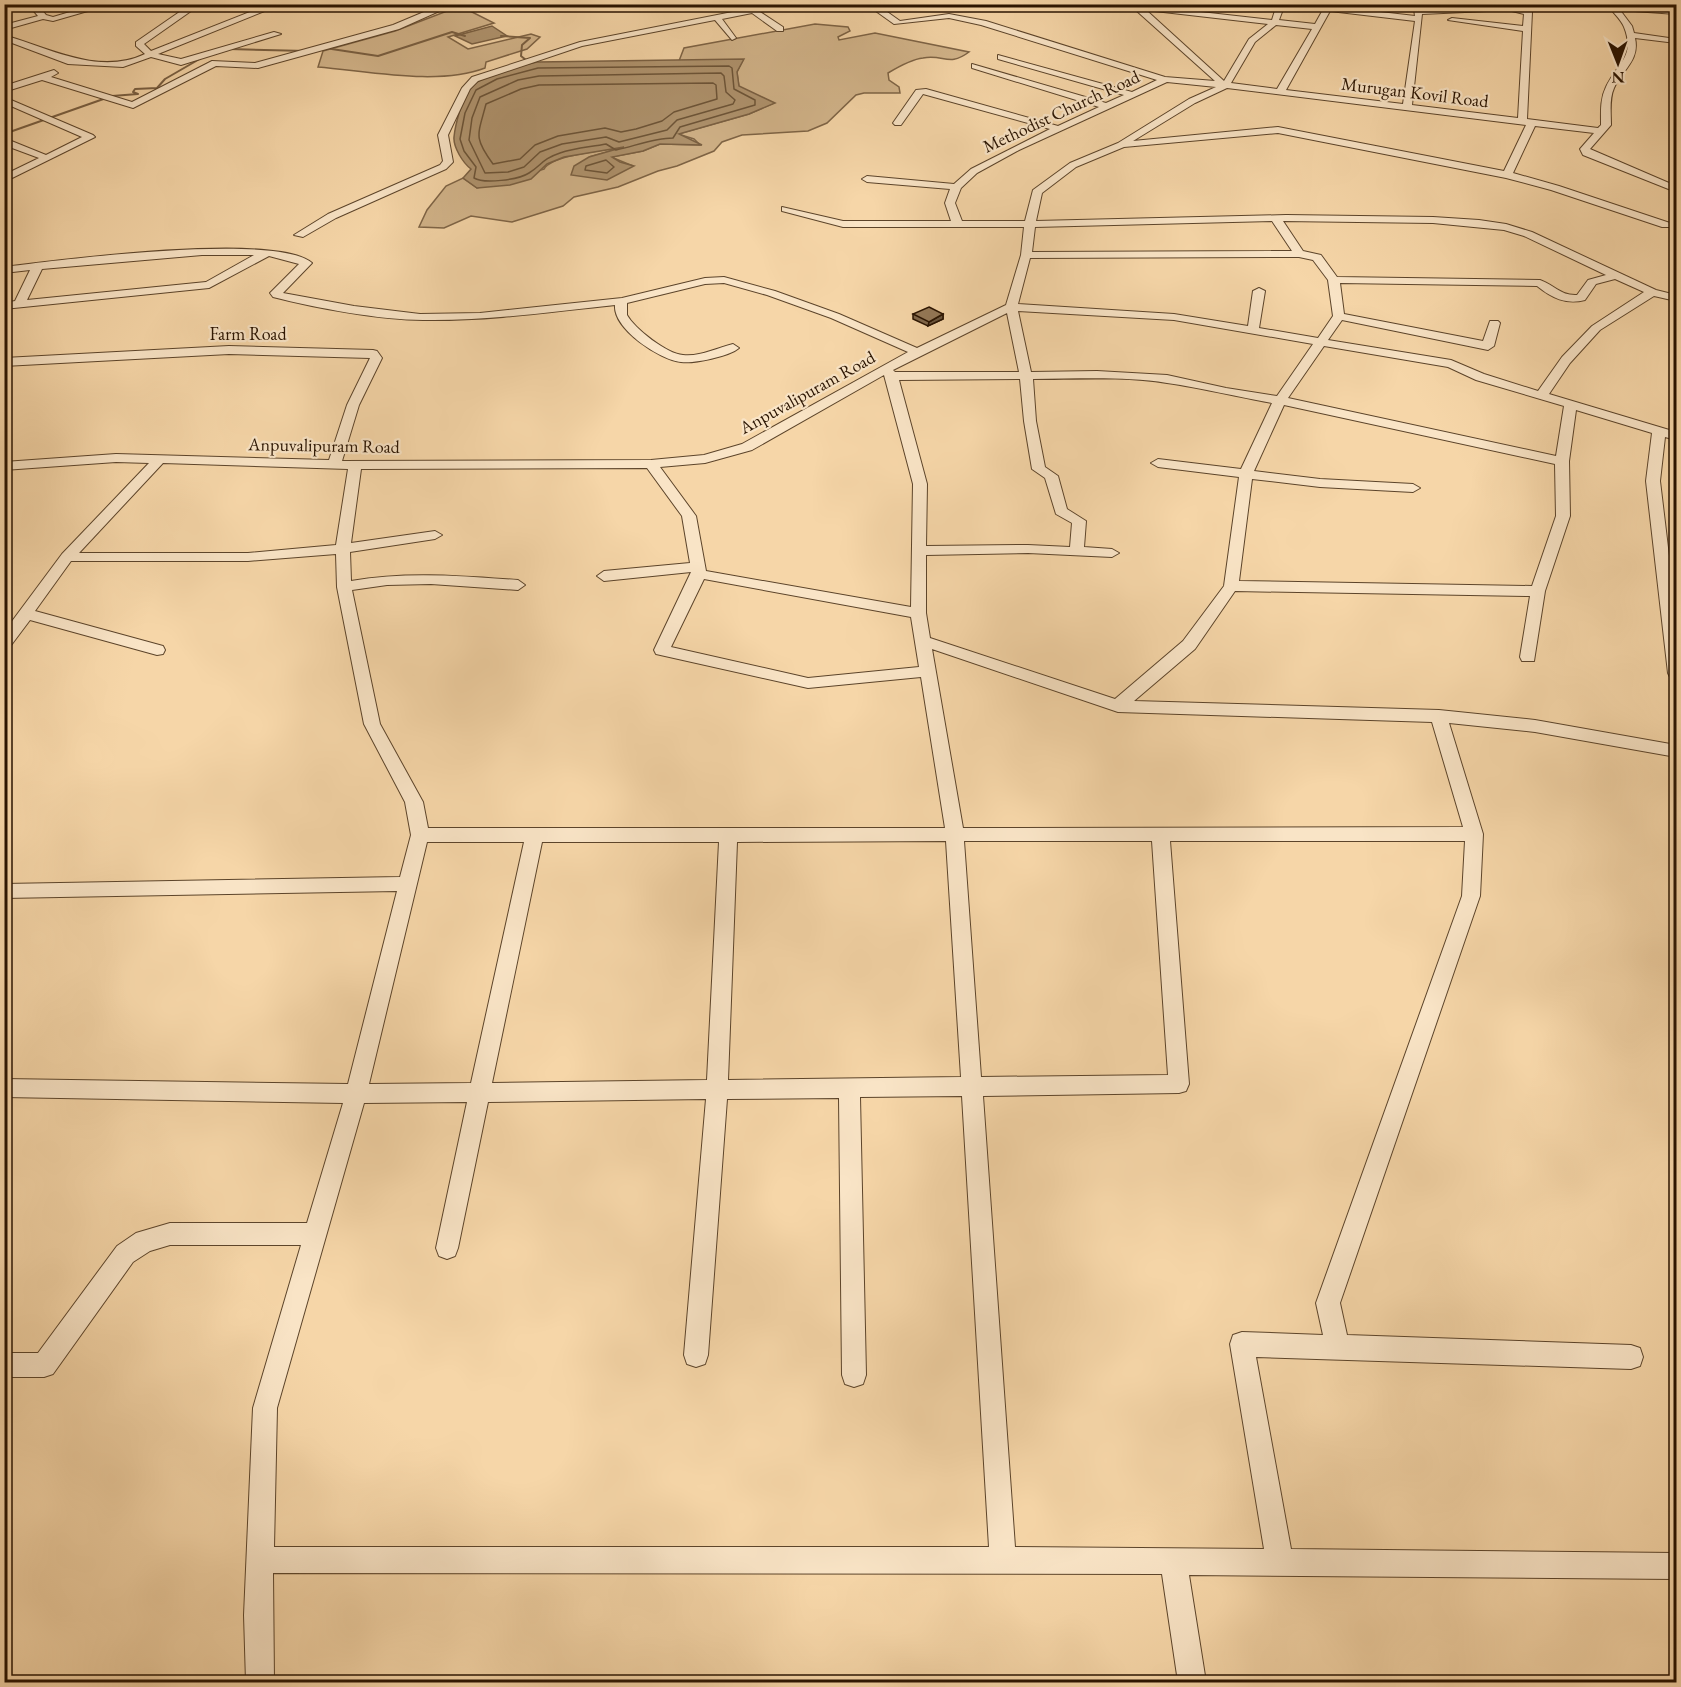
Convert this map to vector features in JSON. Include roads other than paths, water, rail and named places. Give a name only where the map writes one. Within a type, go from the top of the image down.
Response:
[{"type":"street","points":[[32,4],[43,17]]},
{"type":"street","points":[[4,28],[43,17],[56,19],[108,4]]},
{"type":"street","points":[[197,4],[139,44],[151,55],[181,62],[277,34]]},
{"type":"street","points":[[4,37],[68,61],[123,64],[137,62],[166,47],[278,4]]},
{"type":"street","points":[[42,77],[133,105],[215,63],[255,66],[396,27],[452,4]]},
{"type":"street","points":[[734,4],[780,29]]},
{"type":"street","points":[[299,235],[332,216],[443,167],[447,162],[443,135],[466,88],[475,79],[580,44],[788,4]]},
{"type":"street","points":[[870,4],[900,22],[949,15],[983,23],[1165,80]]},
{"type":"street","points":[[1077,551],[1078,521],[1061,511],[1051,476],[1039,469],[1030,421],[1026,375],[1011,307],[1026,255],[1037,192],[1073,165],[1121,145],[1192,101],[1225,86],[1252,41],[1275,22],[1281,4]]},
{"type":"street","points":[[1136,6],[1317,27]]},
{"type":"street","points":[[1136,6],[1225,86]]},
{"type":"street","points":[[1418,13],[1508,6],[1528,12],[1527,121],[1507,175]]},
{"type":"street","points":[[1612,6],[1677,12]]},
{"type":"street","points":[[1612,6],[1628,26],[1632,55],[1610,87],[1606,100],[1606,125],[1586,149],[1586,153],[1677,189]]},
{"type":"street","points":[[1280,92],[1328,8],[1418,13],[1527,29]]},
{"type":"street","points":[[1407,108],[1418,13]]},
{"type":"street","points":[[717,17],[732,38]]},
{"type":"street","points":[[1630,35],[1677,41]]},
{"type":"street","points":[[1001,57],[1133,94]]},
{"type":"street","points":[[4,89],[80,63]]},
{"type":"street","points":[[975,66],[1109,107]]},
{"type":"street","name":"Methodist Church Road","points":[[956,187],[974,171],[1165,80],[1174,79],[1225,86]]},
{"type":"street","name":"Murugan Kovil Road","points":[[1225,86],[1600,130]]},
{"type":"street","points":[[898,123],[919,92],[923,91],[1060,129]]},
{"type":"street","points":[[4,100],[90,137],[4,179]]},
{"type":"street","points":[[1121,145],[1278,130],[1507,175],[1555,188],[1666,225]]},
{"type":"street","points":[[4,141],[46,158]]},
{"type":"street","points":[[867,179],[956,187],[950,203],[958,225]]},
{"type":"street","points":[[786,209],[843,224],[958,225],[1276,219],[1433,220],[1506,227],[1528,234],[1652,292],[1677,298]]},
{"type":"street","points":[[1276,219],[1299,254]]},
{"type":"street","points":[[4,270],[202,252],[268,252],[307,263],[276,293],[277,295],[354,309],[420,317],[480,316],[622,301],[705,281],[724,280],[771,293],[835,316],[916,352]]},
{"type":"street","points":[[4,306],[209,285],[268,252]]},
{"type":"street","points":[[1026,255],[1299,254],[1317,257],[1334,280],[1339,316],[1280,400],[1246,473],[1231,586],[1189,645],[1118,706]]},
{"type":"street","points":[[19,304],[38,266]]},
{"type":"street","points":[[1334,280],[1540,283],[1557,296],[1571,300],[1581,297],[1592,282],[1616,275]]},
{"type":"street","points":[[1253,329],[1259,291]]},
{"type":"street","points":[[1541,396],[1566,360],[1596,328],[1652,292]]},
{"type":"street","points":[[622,301],[623,319],[644,339],[672,357],[682,359],[697,357],[733,348]]},
{"type":"street","points":[[1011,307],[1174,317],[1451,364],[1480,377],[1677,436]]},
{"type":"street","name":"Anpuvalipuram Road","points":[[4,466],[116,458],[345,464],[651,464],[705,459],[747,447],[889,373],[916,352],[1011,307]]},
{"type":"street","points":[[1339,316],[1488,346],[1494,323]]},
{"type":"street","points":[[1451,364],[1463,341]]},
{"type":"street","name":"Farm Road","points":[[4,362],[229,350],[373,354],[376,358],[353,405],[345,464]]},
{"type":"street","points":[[1003,1561],[955,836],[918,613],[920,483],[889,373],[1097,375],[1167,379],[1226,392],[1280,400],[1562,461]]},
{"type":"street","points":[[1528,657],[1538,591],[1563,516],[1562,461],[1570,405]]},
{"type":"street","points":[[1659,431],[1653,481],[1677,674]]},
{"type":"street","points":[[4,644],[67,557],[160,459]]},
{"type":"street","points":[[1158,463],[1320,483],[1413,488]]},
{"type":"street","points":[[260,1683],[258,1615],[266,1407],[356,1094],[420,835],[414,802],[372,724],[344,587],[345,464]]},
{"type":"street","points":[[651,464],[689,516],[698,571],[662,650],[808,683],[928,671]]},
{"type":"street","points":[[67,557],[248,557],[343,549],[435,535]]},
{"type":"street","points":[[919,551],[1028,549],[1113,553]]},
{"type":"street","points":[[604,576],[698,571],[918,613]]},
{"type":"street","points":[[344,587],[380,580],[447,579],[518,585]]},
{"type":"street","points":[[1231,586],[1538,591]]},
{"type":"street","points":[[27,614],[157,650]]},
{"type":"street","points":[[923,641],[1118,706],[1439,716],[1535,726],[1677,751]]},
{"type":"street","points":[[1338,1347],[1328,1303],[1471,896],[1474,834],[1439,716]]},
{"type":"street","points":[[420,835],[1474,834]]},
{"type":"street","points":[[447,1248],[478,1092],[534,835]]},
{"type":"street","points":[[696,1355],[717,1089],[728,835]]},
{"type":"street","points":[[4,1088],[356,1094],[1179,1084],[1161,835]]},
{"type":"street","points":[[4,891],[409,884]]},
{"type":"street","points":[[849,1088],[854,1375]]},
{"type":"street","points":[[4,1365],[44,1365],[126,1254],[144,1240],[170,1234],[315,1234]]},
{"type":"street","points":[[1280,1562],[1242,1344],[1631,1357]]},
{"type":"street","points":[[260,1560],[1173,1561],[1677,1566]]},
{"type":"street","points":[[1173,1561],[1192,1683]]},
{"type":"water","points":[[492,26],[507,36],[472,44],[455,36]]},
{"type":"water","points":[[744,59],[737,72],[739,86],[775,103],[749,114],[679,134],[702,145],[660,144],[643,151],[612,157],[634,166],[607,180],[571,175],[574,166],[589,157],[624,147],[564,157],[547,164],[531,179],[510,185],[477,188],[463,178],[471,169],[457,150],[454,137],[462,103],[470,87],[492,75],[537,62]]},
{"type":"waterway","points":[[325,48],[378,56],[452,32],[465,36]]},
{"type":"waterway","points":[[501,36],[530,38],[522,45],[521,56],[526,60]]},
{"type":"waterway","points":[[229,49],[307,51]]},
{"type":"waterway","points":[[4,134],[112,96],[138,94],[133,92],[135,89],[157,88],[165,79],[203,57]]}]
